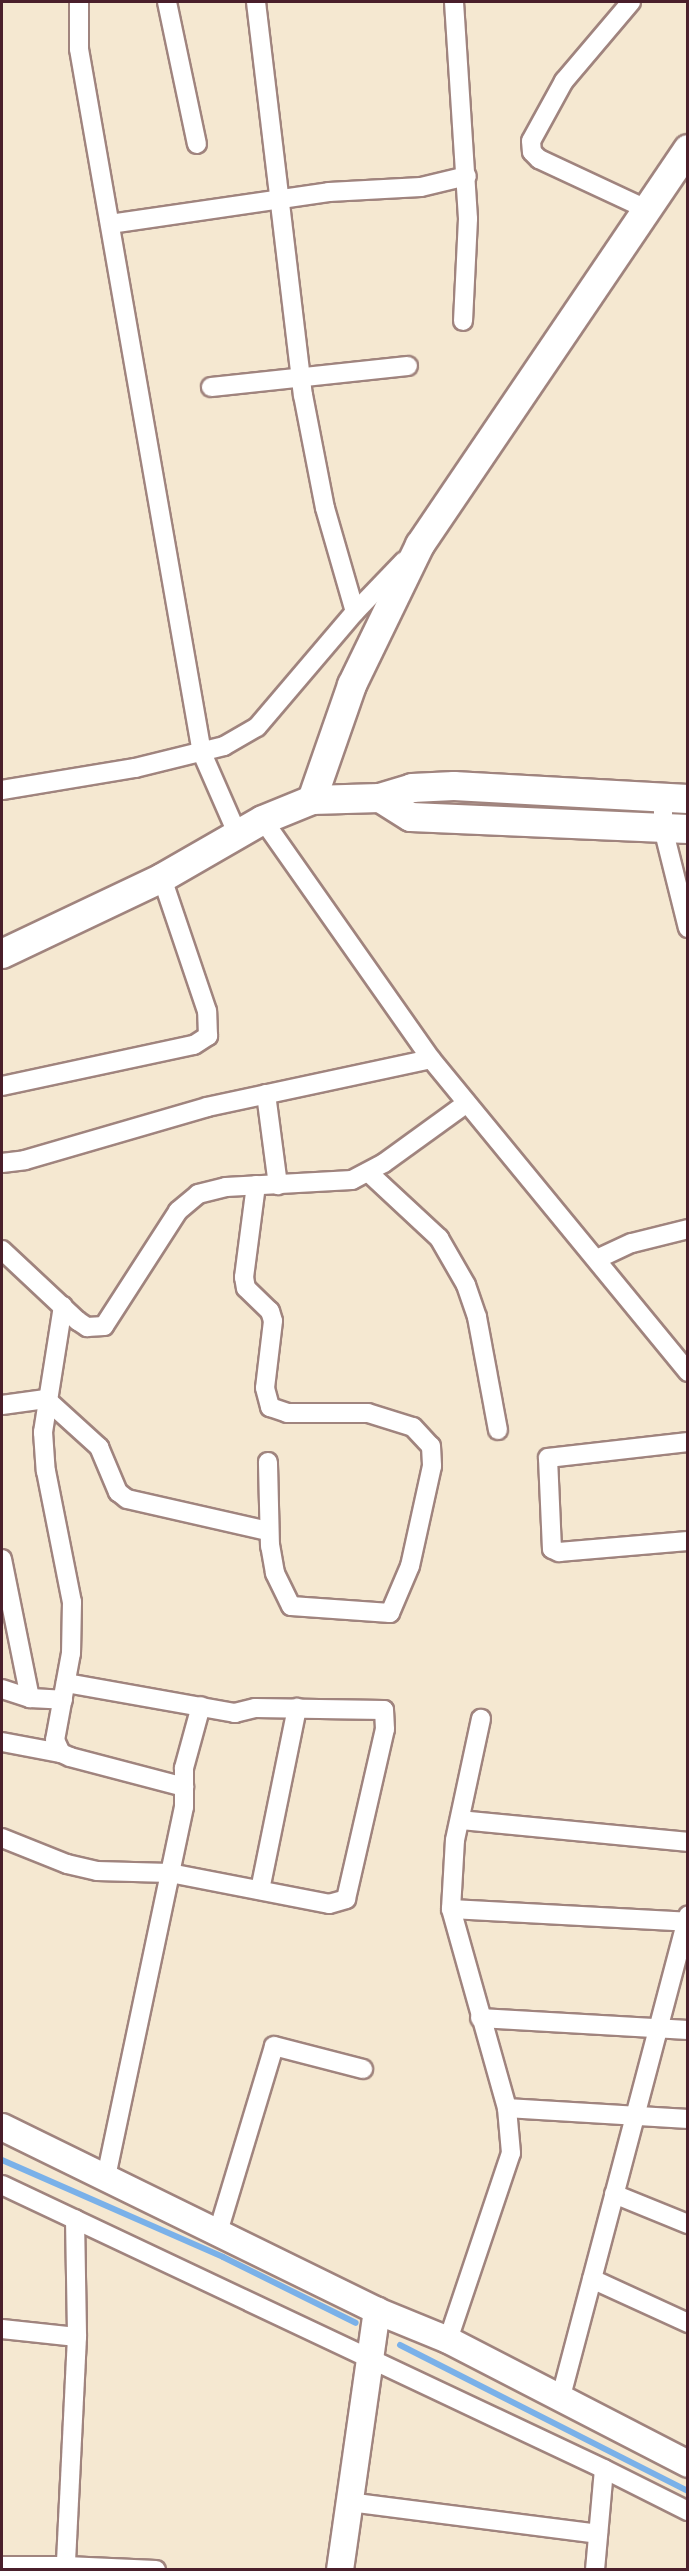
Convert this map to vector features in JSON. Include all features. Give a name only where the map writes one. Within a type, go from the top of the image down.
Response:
[{"type":"main road","points":[[312,800],[352,685],[420,545],[687,149]]},
{"type":"main road","points":[[2,954],[162,878],[263,820],[312,800],[381,798],[412,788],[454,786],[675,799]]},
{"type":"main road","points":[[381,798],[411,817],[675,828]]},
{"type":"main road","points":[[2,2127],[377,2311],[448,2340],[687,2464]]},
{"type":"main road","points":[[340,2570],[377,2311]]},
{"type":"street","points":[[79,2],[79,50],[202,753],[237,833]]},
{"type":"street","points":[[167,2],[197,144]]},
{"type":"street","points":[[256,2],[300,377],[325,508],[355,612]]},
{"type":"street","points":[[454,2],[467,176],[463,321]]},
{"type":"street","points":[[631,2],[564,81],[531,141],[532,152],[553,167],[646,209]]},
{"type":"street","points":[[110,224],[280,199],[420,187],[467,176]]},
{"type":"street","points":[[211,387],[408,366]]},
{"type":"street","points":[[2,790],[202,753],[224,746],[257,727],[355,612],[420,545]]},
{"type":"street","points":[[675,799],[675,828],[687,928]]},
{"type":"street","points":[[263,820],[431,1059],[597,1259],[687,1372]]},
{"type":"street","points":[[2,1086],[194,1045],[208,1036],[207,1011],[162,878]]},
{"type":"street","points":[[2,1163],[25,1160],[266,1094],[431,1059]]},
{"type":"street","points":[[266,1094],[278,1185]]},
{"type":"street","points":[[2,1250],[87,1327],[104,1326],[189,1200],[209,1189],[337,1183],[369,1173],[467,1103]]},
{"type":"street","points":[[369,1173],[439,1238],[466,1285],[477,1317],[498,1430]]},
{"type":"street","points":[[256,1185],[244,1277],[246,1288],[270,1311],[273,1321],[265,1388],[270,1407],[287,1413],[368,1413],[413,1427],[431,1446],[432,1466],[410,1566],[390,1613],[291,1606],[275,1573],[268,1531],[268,1462]]},
{"type":"street","points":[[597,1259],[632,1243],[687,1229]]},
{"type":"street","points":[[61,1752],[55,1740],[64,1691],[72,1602],[46,1471],[43,1432],[46,1399],[63,1306]]},
{"type":"street","points":[[2,1405],[46,1399],[99,1447],[118,1492],[127,1499],[268,1531]]},
{"type":"street","points":[[687,1442],[548,1458],[552,1549],[559,1552],[687,1541]]},
{"type":"street","points":[[2,1559],[30,1698]]},
{"type":"street","points":[[2,1689],[30,1698],[64,1691],[201,1706],[235,1713],[297,1708],[384,1710],[385,1729],[346,1899],[329,1904],[170,1873],[97,1871],[67,1864],[2,1838]]},
{"type":"street","points":[[105,2177],[184,1807],[184,1768],[201,1706]]},
{"type":"street","points":[[260,1890],[297,1708]]},
{"type":"street","points":[[448,2340],[511,2153],[507,2108],[451,1909],[460,1820],[481,1719]]},
{"type":"street","points":[[2,1742],[61,1752],[184,1786]]},
{"type":"street","points":[[460,1820],[687,1842]]},
{"type":"street","points":[[451,1909],[687,1920],[560,2400]]},
{"type":"street","points":[[480,2018],[687,2030]]},
{"type":"street","points":[[218,2232],[274,2046],[363,2069]]},
{"type":"street","points":[[507,2108],[687,2119]]},
{"type":"street","points":[[2,2185],[370,2357],[687,2511]]},
{"type":"street","points":[[614,2194],[687,2224]]},
{"type":"street","points":[[66,2566],[77,2337],[75,2219]]},
{"type":"street","points":[[592,2279],[687,2323]]},
{"type":"street","points":[[2,2329],[77,2337]]},
{"type":"street","points":[[595,2570],[604,2469]]},
{"type":"street","points":[[350,2502],[598,2534]]},
{"type":"street","points":[[2,2566],[156,2570]]},
{"type":"waterway","points":[[2,2160],[223,2257],[356,2323]]},
{"type":"waterway","points":[[400,2345],[688,2491]]}]
